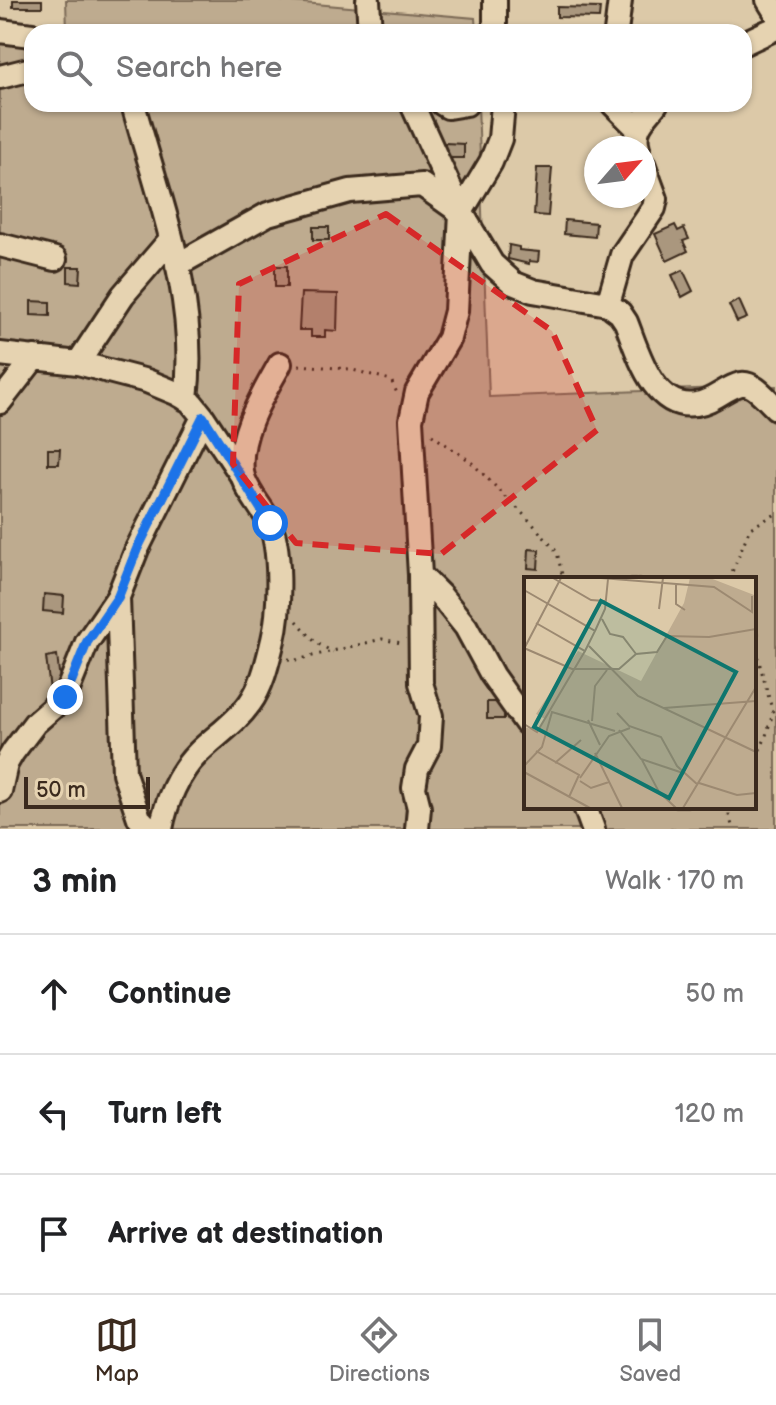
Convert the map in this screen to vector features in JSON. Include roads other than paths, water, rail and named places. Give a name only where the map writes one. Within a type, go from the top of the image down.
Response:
[{"type":"street","points":[[368,0],[370,24]]},
{"type":"street","points":[[495,0],[495,24]]},
{"type":"street","points":[[617,24],[620,0]]},
{"type":"street","points":[[768,0],[776,13]]},
{"type":"street","points":[[752,39],[776,28]]},
{"type":"street","points":[[0,31],[24,34]]},
{"type":"street","points":[[0,77],[24,71]]},
{"type":"street","points":[[135,112],[177,265],[189,338],[190,367],[186,399]]},
{"type":"street","points":[[416,112],[461,212],[492,264],[513,283],[556,297],[608,304],[626,322],[651,379],[670,399],[697,404],[742,384],[753,387],[776,408]]},
{"type":"street","points":[[417,829],[419,808],[414,788],[417,769],[429,746],[431,716],[421,683],[420,575],[411,420],[417,392],[449,338],[456,311],[461,212],[491,162],[500,139],[502,112]]},
{"type":"street","points":[[619,112],[636,136]]},
{"type":"street","points":[[638,136],[652,112]]},
{"type":"street","points":[[177,265],[268,214],[350,191],[422,185],[461,212]]},
{"type":"street","points":[[608,304],[622,255],[654,208]]},
{"type":"street","points":[[78,363],[123,295],[171,239]]},
{"type":"street","points":[[0,245],[55,259]]},
{"type":"street","points":[[0,354],[78,363],[147,381],[186,399],[203,417],[270,523],[276,543],[278,618],[253,700],[196,754],[185,769],[175,786],[161,829]]},
{"type":"street","points":[[0,402],[35,357]]},
{"type":"street","points":[[242,476],[242,454],[251,423],[280,364]]},
{"type":"street","points":[[0,791],[6,764],[13,752],[35,723],[65,697],[87,642],[118,597],[137,549],[203,417]]},
{"type":"street","points":[[420,575],[466,627],[492,675],[524,720]]},
{"type":"street","points":[[118,597],[124,773],[139,818],[149,829]]},
{"type":"street","points":[[586,809],[593,829]]}]
